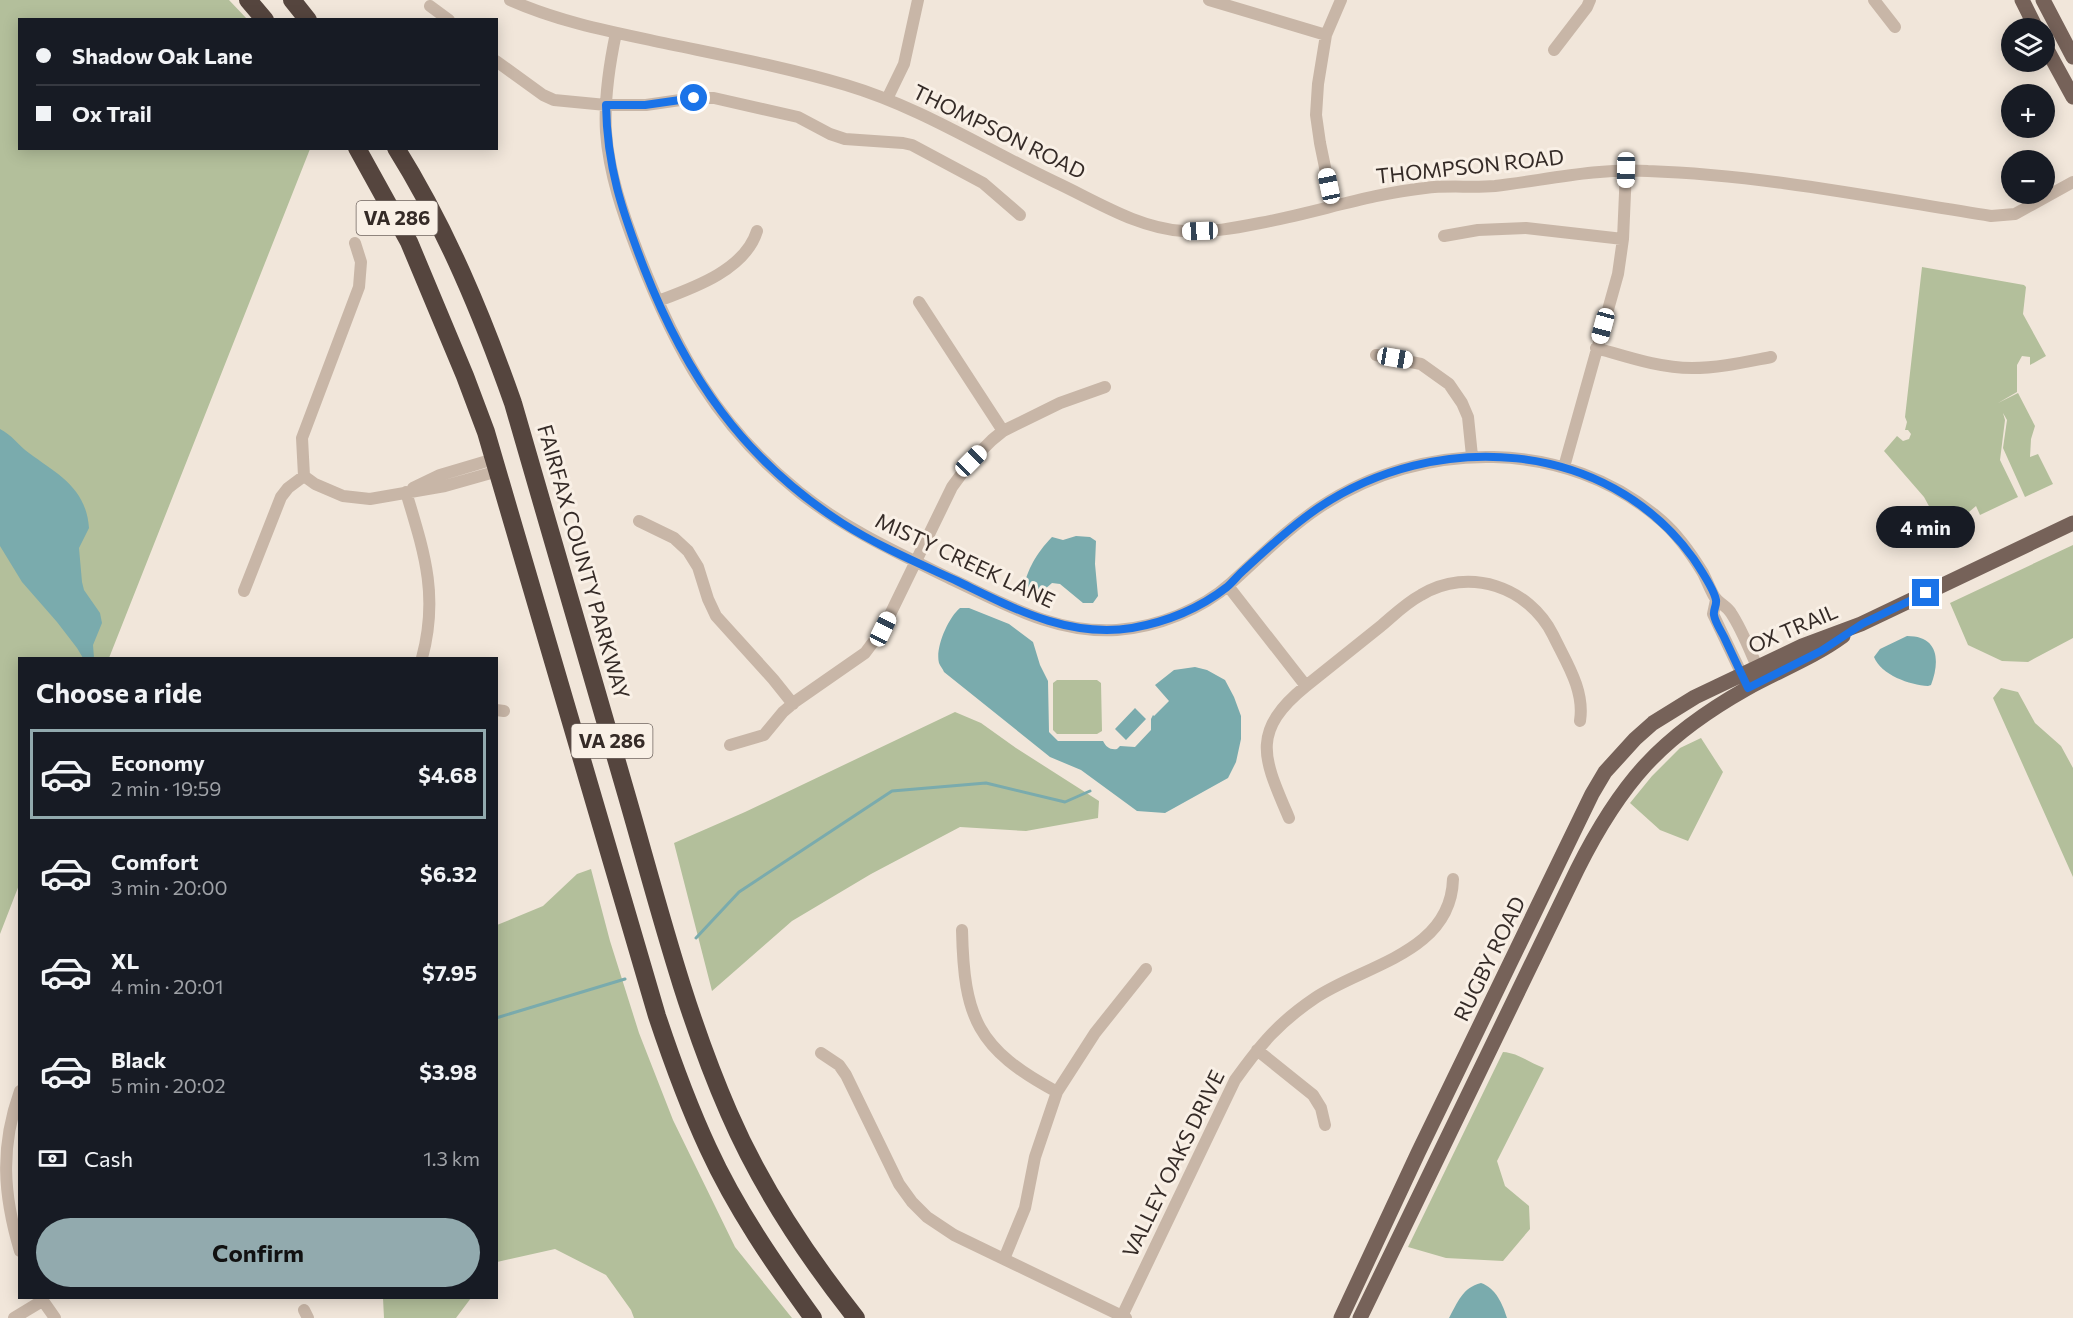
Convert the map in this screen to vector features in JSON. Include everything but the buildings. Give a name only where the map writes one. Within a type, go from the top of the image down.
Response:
[{"type":"highway","points":[[248,0],[263,18]]},
{"type":"highway","points":[[292,0],[306,18]]},
{"type":"highway","name":"VA 286","points":[[358,150],[393,211],[423,271],[465,376],[496,465],[657,1016],[675,1070],[709,1149],[742,1212],[813,1318]]},
{"type":"highway","name":"FAIRFAX COUNTY PARKWAY","points":[[397,150],[457,262],[485,326],[510,393],[700,1042],[743,1143],[781,1212],[815,1265],[856,1318]]},
{"type":"main road","points":[[2022,0],[2031,18]]},
{"type":"main road","points":[[2043,0],[2073,57]]},
{"type":"main road","points":[[2055,64],[2073,97]]},
{"type":"main road","name":"OX TRAIL","points":[[1745,681],[1760,673],[1821,651],[1862,624],[2073,523]]},
{"type":"main road","name":"RUGBY ROAD","points":[[1341,1318],[1596,787],[1619,756],[1653,723],[1695,697],[1745,681]]},
{"type":"main road","name":"RUGBY ROAD","points":[[1360,1318],[1600,825],[1629,783],[1662,748],[1745,681]]},
{"type":"street","name":"THOMPSON ROAD","points":[[510,0],[547,15],[616,33],[804,74],[887,99],[944,124],[1120,213],[1168,230],[1187,232],[1233,228],[1411,189],[1494,186],[1592,172],[1626,170],[1750,179],[1991,216],[2015,214],[2073,182]]},
{"type":"street","points":[[887,99],[904,64],[918,0]]},
{"type":"street","points":[[1209,0],[1326,35]]},
{"type":"street","points":[[1333,206],[1316,116],[1318,84],[1326,35],[1341,0]]},
{"type":"street","points":[[1554,50],[1590,0]]},
{"type":"street","points":[[1874,0],[1895,27]]},
{"type":"street","points":[[430,6],[446,18]]},
{"type":"street","name":"MISTY CREEK LANE","points":[[616,33],[609,61],[606,105],[609,151],[616,191],[658,301],[684,357],[696,378],[725,417],[757,454],[801,493],[836,519],[873,540],[1041,620],[1097,630],[1134,628],[1169,618],[1202,603],[1228,586],[1296,525],[1341,494],[1391,472],[1429,462],[1472,456],[1515,459],[1580,472],[1624,493],[1664,523],[1699,566],[1716,600],[1730,610],[1760,673]]},
{"type":"street","points":[[498,62],[543,95],[554,100],[606,105],[645,105],[694,98],[714,98],[798,117],[845,140],[912,145],[983,183],[1020,215]]},
{"type":"street","points":[[1564,467],[1617,274],[1623,239],[1626,170]]},
{"type":"street","points":[[1444,236],[1478,230],[1526,228],[1623,239]]},
{"type":"street","points":[[658,301],[707,280],[740,258],[750,247],[757,231]]},
{"type":"street","points":[[304,476],[302,438],[359,287],[361,262],[355,243]]},
{"type":"street","points":[[919,302],[1003,431]]},
{"type":"street","points":[[1596,348],[1644,362],[1690,368],[1771,357]]},
{"type":"street","points":[[1376,355],[1421,364],[1449,384],[1468,417],[1472,456]]},
{"type":"street","points":[[730,745],[764,735],[783,712],[865,653],[883,629],[952,487],[971,461],[1003,431],[1060,403],[1105,387]]},
{"type":"street","points":[[304,476],[327,490],[356,498],[383,497],[406,492],[440,475],[496,465]]},
{"type":"street","points":[[244,591],[281,497],[288,488],[304,476]]},
{"type":"street","points":[[406,492],[430,585],[429,624],[422,657]]},
{"type":"street","points":[[639,521],[674,538],[688,551],[698,567],[708,599],[716,615],[793,704]]},
{"type":"street","points":[[1289,818],[1268,768],[1266,743],[1279,710],[1420,595],[1436,587],[1452,583],[1477,582],[1508,590],[1528,603],[1544,620],[1579,690],[1582,710],[1580,721]]},
{"type":"street","points":[[1228,586],[1306,686]]},
{"type":"street","name":"MISTY CREEK LANE","points":[[1716,600],[1713,614],[1745,681]]},
{"type":"street","name":"VALLEY OAKS DRIVE","points":[[1124,1317],[1235,1080],[1257,1050],[1279,1025],[1316,997],[1406,953],[1413,947],[1434,928],[1444,914],[1452,896],[1453,879]]},
{"type":"street","points":[[962,930],[965,986],[974,1015],[984,1033],[1011,1065],[1056,1092]]},
{"type":"street","points":[[1004,1259],[1025,1208],[1035,1157],[1056,1092],[1095,1034],[1146,969]]},
{"type":"street","points":[[1257,1050],[1313,1095],[1321,1108],[1325,1125]]},
{"type":"street","points":[[821,1053],[839,1065],[846,1075],[899,1184],[927,1217],[944,1230],[1124,1317]]},
{"type":"street","points":[[18,1096],[10,1117],[5,1168],[9,1216],[18,1245]]},
{"type":"street","points":[[15,1318],[41,1299],[55,1318]]},
{"type":"green space","points":[[0,0],[229,0],[246,18],[18,18],[18,150],[310,150],[109,657],[18,657],[18,888],[0,934]]},
{"type":"green space","points":[[1922,267],[2024,285],[2026,287],[2023,314],[2046,356],[2030,365],[2030,357],[2022,356],[2017,365],[2017,392],[1998,403],[2018,393],[2035,426],[2031,439],[2030,457],[2038,454],[2053,484],[2025,497],[2003,448],[2007,420],[2003,413],[2005,420],[2000,460],[2018,497],[1980,515],[1976,506],[1956,523],[1940,523],[1936,519],[1924,497],[1884,451],[1897,436],[1903,441],[1909,439],[1911,434],[1905,430],[1907,422],[1905,417]]},
{"type":"green space","points":[[2073,545],[2073,638],[2028,662],[2002,661],[1968,645],[1950,603]]},
{"type":"green space","points":[[1057,680],[1097,680],[1101,683],[1102,731],[1097,734],[1057,734],[1053,730],[1053,683]]},
{"type":"green space","points":[[2001,688],[2018,692],[2035,723],[2061,746],[2073,768],[2073,877],[1993,698]]},
{"type":"green space","points":[[955,712],[981,723],[1099,801],[1098,818],[1026,831],[960,827],[871,874],[792,921],[712,991],[674,843],[745,812]]},
{"type":"green space","points":[[1701,738],[1723,772],[1688,841],[1660,830],[1630,803],[1652,776],[1680,748]]},
{"type":"green space","points":[[591,869],[610,941],[639,1033],[673,1120],[735,1247],[792,1318],[634,1318],[631,1310],[606,1275],[555,1249],[498,1262],[498,925],[543,906],[577,874]]},
{"type":"green space","points":[[1503,1052],[1514,1054],[1544,1068],[1497,1161],[1505,1186],[1529,1206],[1530,1229],[1503,1261],[1446,1258],[1408,1247]]},
{"type":"green space","points":[[383,1299],[470,1299],[456,1318],[384,1318]]},
{"type":"water","points":[[0,429],[68,483],[76,492],[87,514],[89,528],[79,548],[82,582],[84,590],[100,613],[102,623],[93,645],[94,657],[82,657],[57,622],[22,582],[0,546]]},
{"type":"water","points":[[1076,536],[1090,537],[1096,541],[1095,564],[1098,596],[1093,603],[1083,603],[1060,584],[1052,583],[1037,596],[1022,591],[1033,562],[1052,537],[1063,540]]},
{"type":"water","points":[[960,608],[969,608],[1009,624],[1033,642],[1048,681],[1049,732],[1058,741],[1103,741],[1109,748],[1115,749],[1120,746],[1135,747],[1151,730],[1153,715],[1169,701],[1155,685],[1174,670],[1195,667],[1207,670],[1225,680],[1241,716],[1241,739],[1236,762],[1228,778],[1165,813],[1137,811],[1081,770],[1050,757],[944,672],[939,663],[939,649],[951,619]]},
{"type":"water","points":[[1907,636],[1926,640],[1931,645],[1936,667],[1931,685],[1913,684],[1897,678],[1883,669],[1874,657],[1880,649]]},
{"type":"water","points":[[1135,708],[1146,719],[1126,740],[1115,729]]},
{"type":"water","points":[[1481,1283],[1495,1293],[1507,1318],[1449,1318],[1465,1292]]},
{"type":"waterway","points":[[696,938],[739,892],[892,791],[986,783],[1065,802],[1090,791]]},
{"type":"waterway","points":[[498,1017],[625,979]]},
{"type":"route","points":[[694,98],[645,105],[606,105],[606,133],[616,191],[626,220],[660,308],[696,378],[722,414],[757,454],[790,485],[822,509],[877,542],[1022,613],[1059,625],[1097,630],[1134,628],[1152,624],[1186,611],[1228,586],[1296,525],[1341,494],[1391,472],[1419,464],[1469,456],[1531,461],[1580,472],[1624,493],[1664,523],[1692,556],[1705,577],[1716,600],[1713,614],[1748,688],[1821,651],[1862,624],[1926,593]]}]
